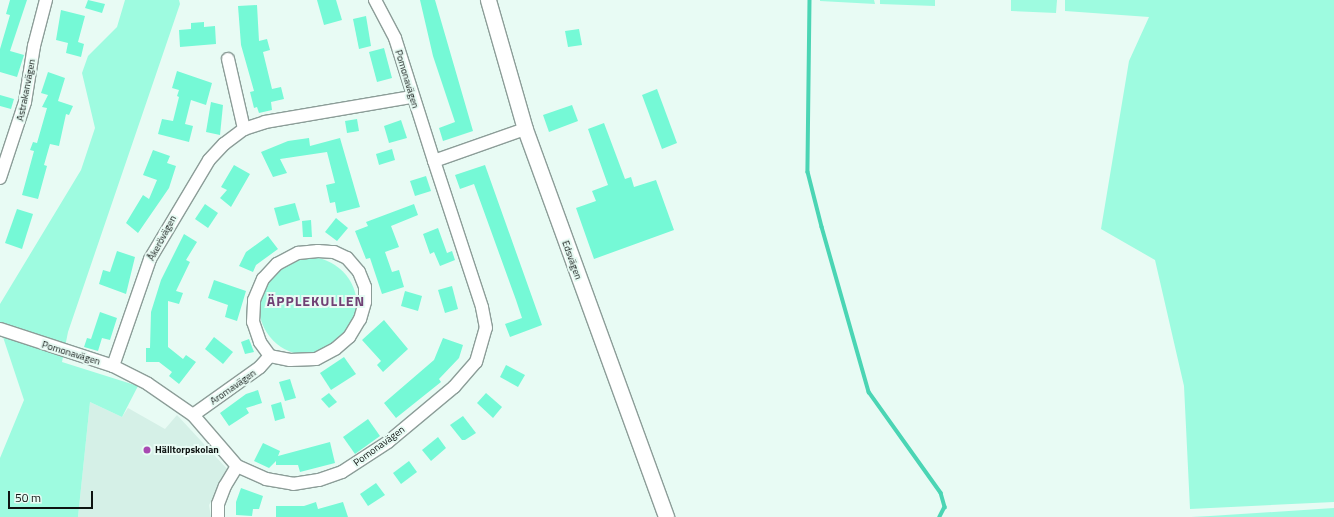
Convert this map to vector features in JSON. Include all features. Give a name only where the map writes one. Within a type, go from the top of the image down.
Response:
[{"type":"street","name":"Astrakanvägen","points":[[0,178],[25,102],[34,46],[46,0]]},
{"type":"street","name":"Pomonavägen","points":[[0,329],[113,366],[148,384],[193,415],[237,466],[266,479],[293,484],[319,480],[342,472],[388,442],[454,387],[476,362],[486,328],[482,307],[412,96],[395,38],[374,0]]},
{"type":"street","name":"Edsvägen","points":[[488,0],[525,129],[666,517]]},
{"type":"street","points":[[228,59],[244,129]]},
{"type":"street","name":"Åkerövägen","points":[[113,366],[150,259],[209,160],[224,144],[244,129],[265,122],[312,112],[412,96]]},
{"type":"street","points":[[434,161],[525,129]]},
{"type":"street","points":[[334,252],[347,258],[359,272],[365,287],[365,302],[360,319],[350,337],[335,349],[316,359],[290,360],[270,356],[260,342],[253,322],[254,300],[263,279],[276,264],[298,253],[334,252]]},
{"type":"street","name":"Aromavägen","points":[[193,415],[260,367],[270,356]]},
{"type":"street","points":[[218,517],[218,504],[225,486],[237,466]]},
{"type":"shaded area","name":"Hälltorpskolan","points":[[90,402],[122,417],[128,408],[165,429],[177,415],[229,471],[209,505],[211,517],[78,517]]},
{"type":"green space","points":[[125,0],[179,0],[180,4],[68,332],[62,362],[138,386],[122,417],[90,402],[78,517],[0,517],[0,458],[24,400],[0,328],[0,304],[81,170],[95,128],[82,73],[88,56],[117,27]]},
{"type":"green space","points":[[874,0],[875,4],[820,1]]},
{"type":"green space","points":[[880,0],[935,0],[935,6],[880,4]]},
{"type":"green space","points":[[1011,0],[1057,0],[1056,13],[1011,11]]},
{"type":"green space","points":[[1065,0],[1334,0],[1334,502],[1190,509],[1184,386],[1155,260],[1101,229],[1129,61],[1149,17],[1065,11]]},
{"type":"green space","points":[[308,257],[327,260],[343,271],[354,287],[357,306],[354,325],[343,341],[327,352],[308,355],[289,352],[273,341],[262,325],[259,306],[262,287],[273,271],[289,260]]},
{"type":"green space","points":[[1334,508],[1334,517],[1191,517],[1210,516]]},
{"type":"building","points":[[10,0],[27,0],[10,51],[24,55],[17,77],[0,72],[0,49],[10,15],[6,14]]},
{"type":"building","points":[[88,0],[105,4],[102,13],[85,8]]},
{"type":"building","points":[[317,0],[336,0],[342,20],[324,25]]},
{"type":"building","points":[[420,0],[435,0],[473,131],[443,141],[439,128],[455,122],[433,56]]},
{"type":"building","points":[[257,5],[259,41],[267,39],[270,50],[263,52],[272,89],[281,87],[284,99],[271,102],[272,110],[259,113],[257,107],[254,108],[250,92],[254,91],[241,45],[238,6]]},
{"type":"building","points":[[61,10],[85,16],[78,42],[84,44],[81,57],[66,53],[68,43],[56,40]]},
{"type":"building","points":[[366,16],[371,46],[359,49],[353,19]]},
{"type":"building","points":[[204,22],[204,27],[215,26],[216,44],[180,47],[179,30],[191,29],[191,23]]},
{"type":"building","points":[[579,29],[582,45],[568,47],[565,31]]},
{"type":"building","points":[[384,48],[392,78],[377,82],[369,52]]},
{"type":"building","points":[[177,71],[212,83],[206,105],[191,100],[185,124],[193,126],[189,142],[158,134],[162,119],[173,121],[179,97],[177,96],[179,90],[172,88]]},
{"type":"building","points":[[48,72],[65,78],[58,101],[73,106],[69,115],[66,114],[59,146],[50,144],[44,165],[47,166],[38,199],[22,195],[34,151],[30,150],[33,142],[37,143],[47,108],[42,107],[48,95],[41,93]]},
{"type":"building","points":[[657,89],[677,143],[662,149],[642,95]]},
{"type":"building","points":[[0,95],[14,99],[11,109],[0,106]]},
{"type":"building","points":[[211,102],[223,105],[220,135],[206,132]]},
{"type":"building","points":[[572,105],[578,121],[549,132],[543,115]]},
{"type":"building","points":[[357,119],[359,131],[347,133],[345,121]]},
{"type":"building","points":[[401,120],[407,138],[389,143],[384,126]]},
{"type":"building","points":[[604,123],[625,179],[631,177],[634,187],[656,180],[674,230],[594,259],[576,208],[596,201],[592,191],[608,185],[588,129]]},
{"type":"building","points":[[309,138],[310,146],[340,138],[360,207],[337,213],[335,202],[330,203],[326,185],[335,183],[327,152],[280,159],[287,173],[273,177],[261,152],[288,141]]},
{"type":"building","points":[[392,149],[395,160],[379,165],[376,154]]},
{"type":"building","points":[[153,150],[170,156],[167,163],[176,166],[169,188],[138,233],[126,223],[143,195],[149,199],[157,180],[143,175]]},
{"type":"building","points":[[234,165],[250,174],[231,207],[220,198],[227,190],[221,187]]},
{"type":"building","points":[[485,165],[542,325],[510,337],[505,324],[522,318],[516,300],[474,184],[460,189],[455,175]]},
{"type":"building","points":[[426,176],[431,191],[415,196],[410,181]]},
{"type":"building","points":[[295,203],[300,220],[279,226],[274,208]]},
{"type":"building","points":[[205,204],[218,213],[208,228],[195,219]]},
{"type":"building","points":[[414,204],[418,215],[391,226],[399,247],[385,252],[392,272],[399,270],[404,287],[382,294],[370,258],[366,259],[355,231],[368,226],[366,222]]},
{"type":"building","points":[[17,209],[33,214],[22,249],[5,243]]},
{"type":"building","points":[[336,218],[348,228],[337,241],[325,232]]},
{"type":"building","points":[[311,220],[312,237],[303,237],[302,221]]},
{"type":"building","points":[[438,228],[447,253],[452,251],[455,260],[440,266],[434,252],[430,254],[423,234]]},
{"type":"building","points":[[184,234],[197,242],[186,260],[190,262],[176,291],[183,293],[179,304],[168,301],[168,347],[183,359],[186,355],[196,362],[179,384],[169,376],[172,372],[159,362],[146,362],[146,348],[150,348],[151,312],[161,280]]},
{"type":"building","points":[[268,236],[278,249],[256,265],[253,272],[239,266],[246,252]]},
{"type":"building","points":[[117,251],[135,257],[126,294],[99,284],[103,270],[110,272]]},
{"type":"building","points":[[214,280],[246,291],[237,321],[225,317],[228,305],[208,298]]},
{"type":"building","points":[[452,286],[458,309],[445,313],[438,290]]},
{"type":"building","points":[[405,291],[422,296],[418,311],[401,306]]},
{"type":"building","points":[[100,312],[117,318],[110,340],[102,338],[98,351],[84,347],[87,338],[91,339]]},
{"type":"building","points":[[384,320],[408,349],[383,372],[377,365],[381,361],[362,340]]},
{"type":"building","points":[[214,337],[233,352],[223,364],[205,349]]},
{"type":"building","points":[[443,338],[463,345],[459,358],[439,379],[441,382],[396,418],[384,403],[434,360]]},
{"type":"building","points":[[249,339],[254,352],[245,354],[241,342]]},
{"type":"building","points":[[344,357],[356,374],[331,390],[320,373]]},
{"type":"building","points":[[506,365],[525,375],[518,387],[500,377]]},
{"type":"building","points":[[290,379],[296,398],[285,401],[279,382]]},
{"type":"building","points":[[258,390],[262,403],[246,408],[249,413],[229,426],[220,413],[246,394]]},
{"type":"building","points":[[329,393],[337,402],[329,408],[321,399]]},
{"type":"building","points":[[486,393],[502,407],[493,418],[477,403]]},
{"type":"building","points":[[281,402],[285,418],[275,421],[271,405]]},
{"type":"building","points":[[463,416],[476,433],[465,440],[462,440],[450,425]]},
{"type":"building","points":[[368,419],[380,436],[355,454],[343,437]]},
{"type":"building","points":[[438,437],[446,448],[431,461],[422,450]]},
{"type":"building","points":[[330,442],[335,463],[300,472],[298,465],[276,465],[276,461],[269,468],[254,461],[263,443],[280,451],[278,456]]},
{"type":"building","points":[[409,461],[417,472],[401,484],[393,473]]},
{"type":"building","points":[[376,483],[385,495],[368,506],[360,494]]},
{"type":"building","points":[[241,488],[263,496],[259,509],[253,509],[252,516],[236,515],[236,502]]},
{"type":"building","points":[[316,502],[318,509],[343,502],[348,517],[276,517],[276,506],[304,506]]},
{"type":"waterway","points":[[810,0],[808,172],[822,227],[869,392],[941,493],[945,507],[940,517]]},
{"type":"place","name":"Hälltorpskolan","points":[[147,450]]},
{"type":"district","name":"ÄPPLEKULLEN","points":[[316,301]]}]
